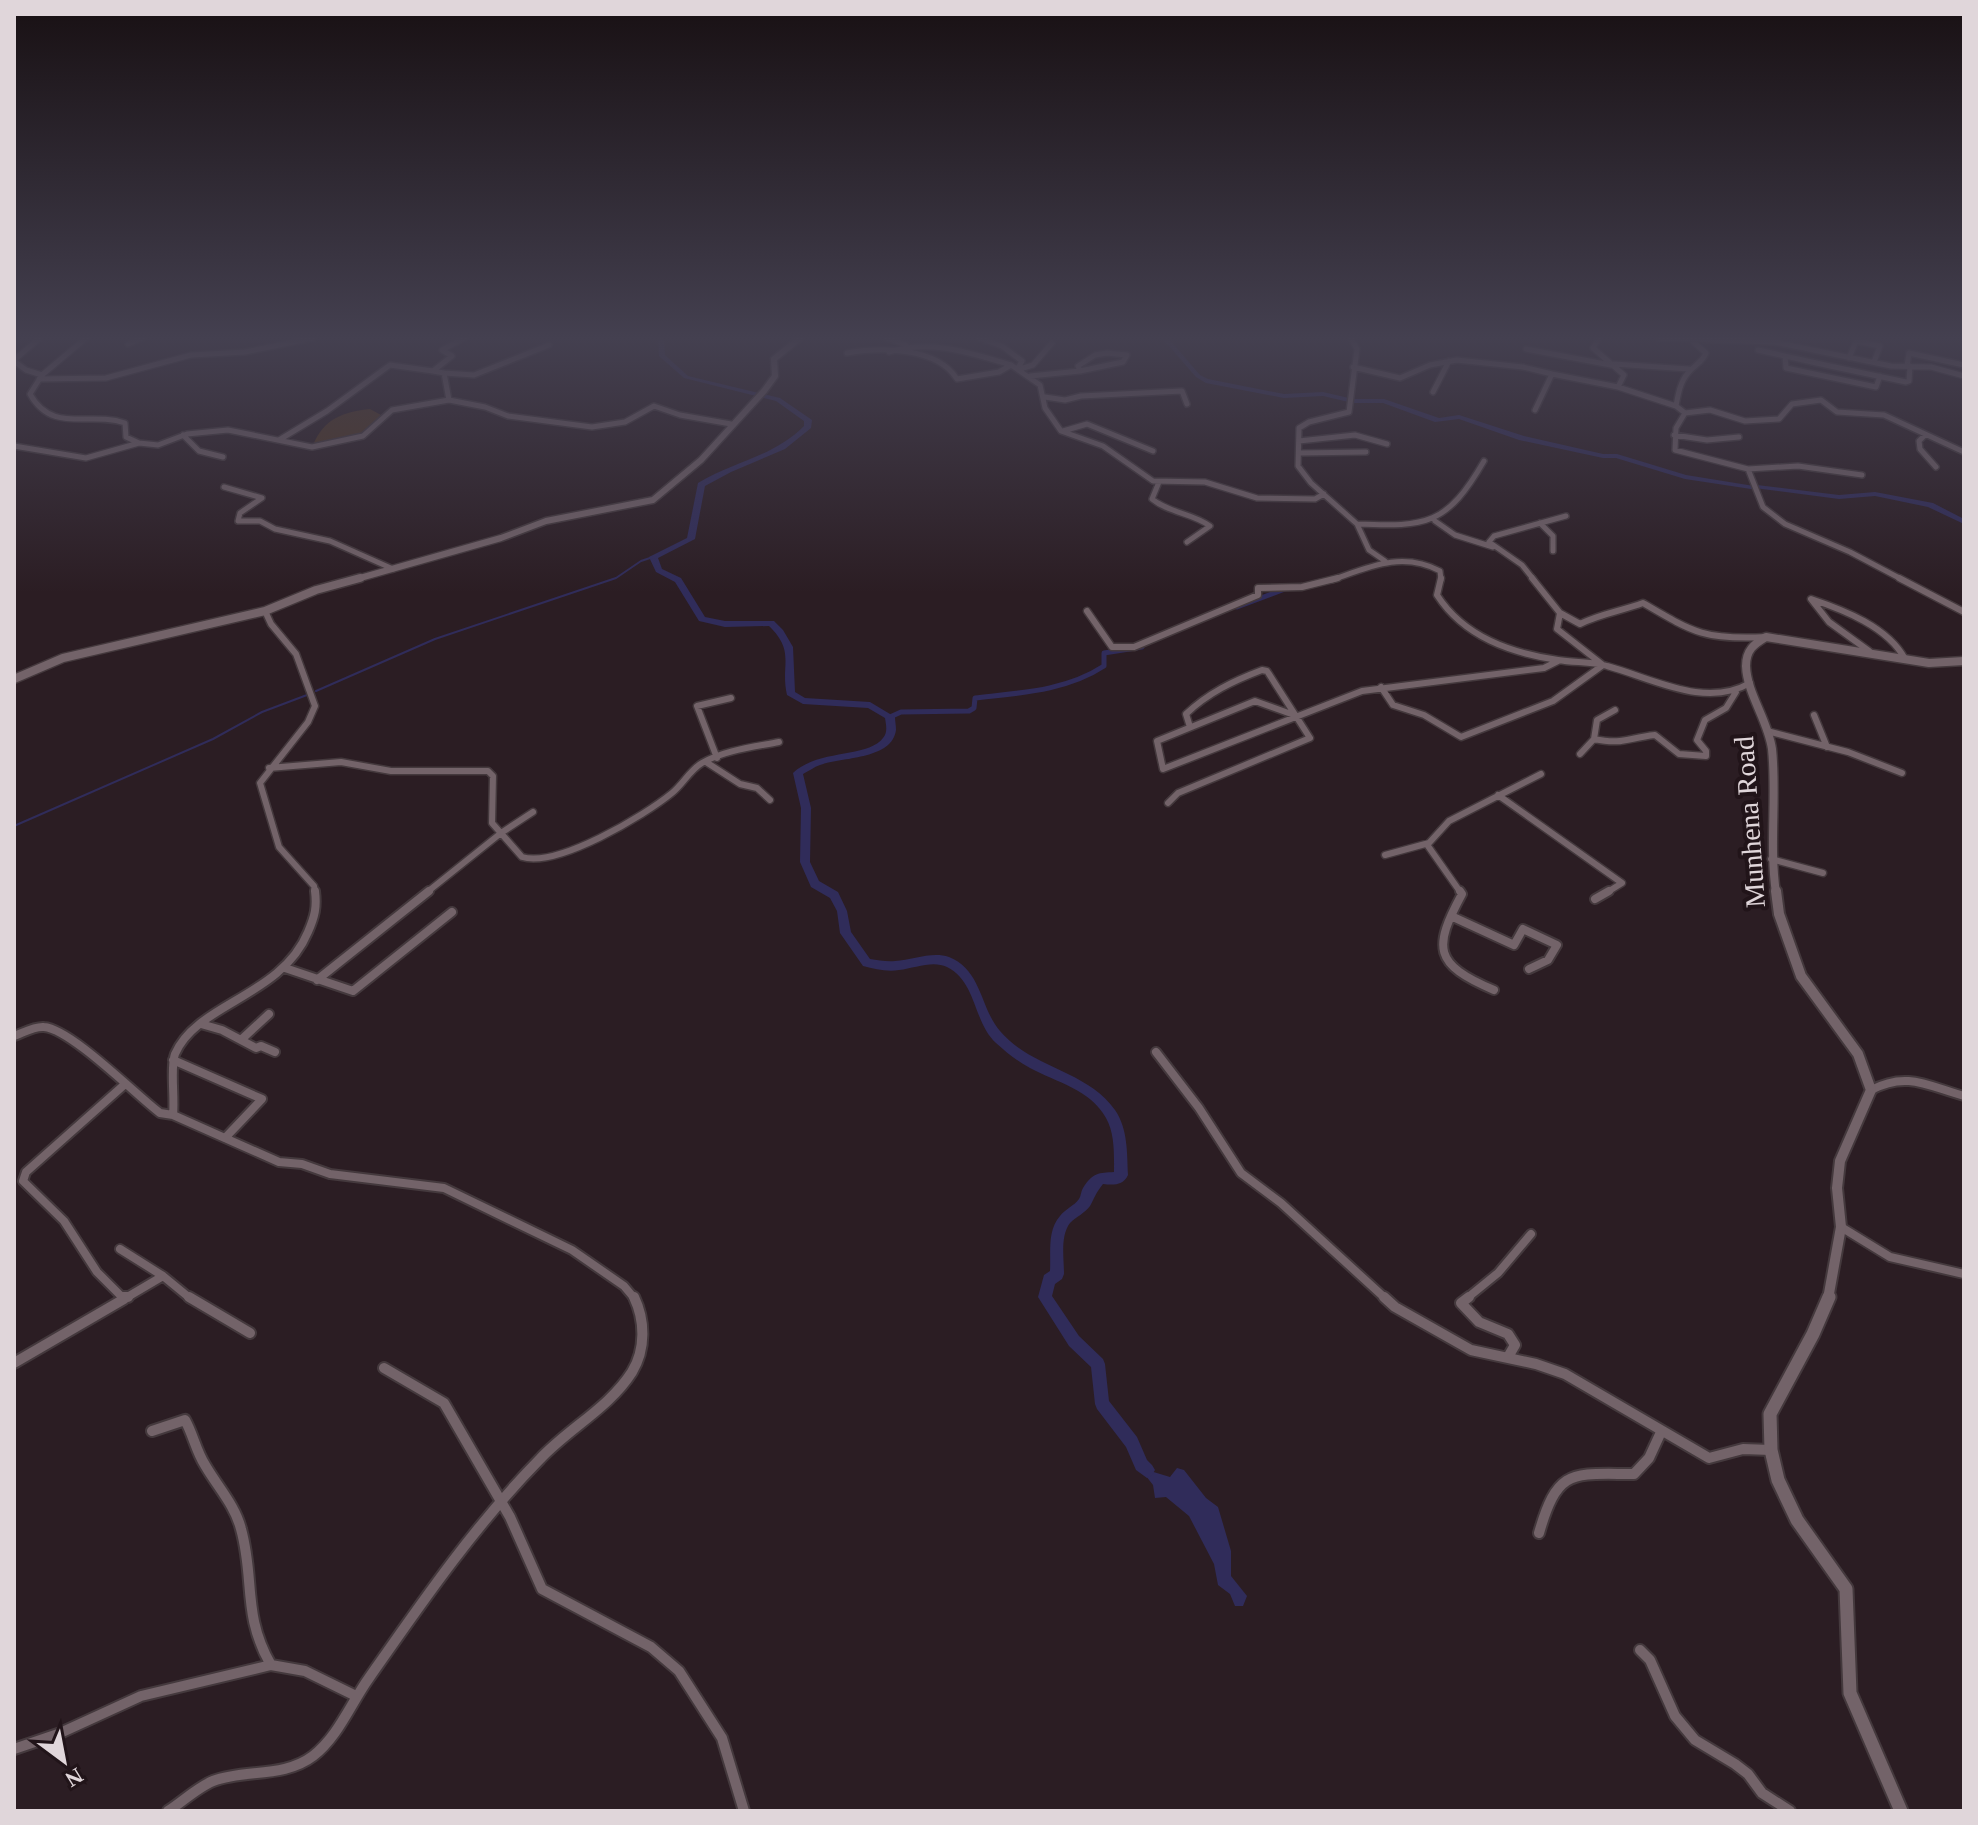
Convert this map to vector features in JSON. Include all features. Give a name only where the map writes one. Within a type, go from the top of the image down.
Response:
[{"type":"street","points":[[125,423],[126,437],[139,443],[158,445],[183,435],[228,430],[312,447],[363,436],[377,423]]},
{"type":"street","points":[[279,440],[306,423]]},
{"type":"street","points":[[563,423],[592,427],[617,423]]},
{"type":"street","points":[[14,679],[42,665],[87,651],[265,611],[316,590],[501,538],[546,521],[653,500],[701,460],[731,424],[726,423]]},
{"type":"street","points":[[1056,423],[1061,431],[1120,455],[1159,482],[1205,482],[1257,498],[1315,499],[1324,494]]},
{"type":"street","points":[[1307,423],[1299,428],[1298,466],[1311,483],[1357,524],[1369,550],[1385,561]]},
{"type":"street","points":[[1678,423],[1674,435],[1675,450],[1682,453],[1748,469],[1798,466],[1862,475]]},
{"type":"street","points":[[1901,423],[1964,452]]},
{"type":"street","points":[[1061,431],[1087,424],[1153,451]]},
{"type":"street","points":[[1299,441],[1351,434],[1378,438],[1387,444]]},
{"type":"street","points":[[183,435],[199,451],[223,457]]},
{"type":"street","points":[[1674,435],[1707,440],[1739,437]]},
{"type":"street","points":[[1925,435],[1919,441],[1920,449],[1936,467]]},
{"type":"street","points":[[14,446],[86,458],[139,443]]},
{"type":"street","points":[[1299,453],[1366,452]]},
{"type":"street","points":[[1357,524],[1410,526],[1435,521],[1456,504],[1484,461]]},
{"type":"street","points":[[1748,469],[1763,507],[1785,524],[1850,552],[1964,612]]},
{"type":"street","points":[[1159,482],[1152,499],[1158,505],[1193,514],[1210,526],[1187,542]]},
{"type":"street","points":[[224,487],[262,498],[240,513],[238,521],[260,521],[275,529],[330,541],[393,569]]},
{"type":"street","points":[[1566,516],[1494,536],[1489,542],[1522,565],[1560,613],[1580,624],[1600,614],[1614,614],[1643,603],[1693,632],[1727,639],[1766,637],[1869,651],[1938,665],[1964,661]]},
{"type":"street","points":[[1435,521],[1444,531],[1463,540],[1502,550]]},
{"type":"street","points":[[1540,523],[1553,536],[1553,551]]},
{"type":"street","points":[[1087,611],[1093,615],[1102,638],[1112,647],[1134,647],[1258,595],[1258,588],[1305,587],[1333,581],[1385,561],[1428,562],[1440,571],[1441,584],[1437,595],[1442,605],[1468,629],[1515,650],[1559,661],[1603,665],[1716,695],[1736,692],[1750,683]]},
{"type":"street","points":[[1869,651],[1828,621],[1816,610],[1811,599],[1829,605],[1885,636],[1895,643],[1905,659]]},
{"type":"street","points":[[173,1115],[176,1095],[173,1060],[185,1039],[201,1024],[285,968],[301,949],[317,910],[317,893],[279,847],[260,783],[308,722],[315,706],[296,654],[271,624],[265,611]]},
{"type":"street","points":[[1560,613],[1557,629],[1603,665]]},
{"type":"street","name":"Munhena Road","points":[[1766,637],[1748,652],[1746,667],[1772,750],[1771,859],[1779,914],[1801,976],[1858,1054],[1871,1090]]},
{"type":"street","points":[[1294,715],[1255,701],[1190,727],[1157,741],[1163,769],[1294,715],[1362,691],[1544,668],[1559,661]]},
{"type":"street","points":[[1381,687],[1393,705],[1424,715],[1461,737],[1553,701],[1603,665]]},
{"type":"street","points":[[1168,803],[1178,793],[1310,738],[1267,671],[1262,670],[1223,683],[1201,700],[1186,714],[1190,727]]},
{"type":"street","points":[[1594,739],[1619,744],[1637,737],[1655,735],[1679,754],[1706,756],[1706,751],[1697,740],[1705,720],[1726,708],[1736,692]]},
{"type":"street","points":[[717,758],[697,706],[731,698]]},
{"type":"street","points":[[1580,754],[1594,739],[1597,720],[1615,710]]},
{"type":"street","points":[[1814,715],[1827,747]]},
{"type":"street","points":[[1767,731],[1885,764],[1902,773]]},
{"type":"street","points":[[269,768],[341,762],[391,771],[488,771],[493,776],[492,823],[521,858],[543,857],[596,838],[660,802],[675,792],[700,764],[779,742]]},
{"type":"street","points":[[706,762],[740,784],[748,782],[765,792],[770,800]]},
{"type":"street","points":[[1385,855],[1428,846],[1442,834],[1449,821],[1541,774]]},
{"type":"street","points":[[1498,795],[1622,883],[1595,899]]},
{"type":"street","points":[[317,980],[501,833],[533,812]]},
{"type":"street","points":[[1428,846],[1462,894],[1441,935],[1447,958],[1469,980],[1494,990]]},
{"type":"street","points":[[1771,859],[1823,873]]},
{"type":"street","points":[[285,968],[353,991],[452,912]]},
{"type":"street","points":[[1451,916],[1514,945],[1523,929],[1557,945],[1548,960],[1529,969]]},
{"type":"street","points":[[242,1039],[269,1014]]},
{"type":"street","points":[[201,1024],[242,1039],[256,1048],[261,1046],[275,1052]]},
{"type":"street","points":[[14,1036],[48,1027],[106,1068],[160,1113],[173,1115],[279,1162],[302,1164],[330,1174],[444,1188],[572,1250],[624,1286],[635,1298],[643,1321],[641,1351],[632,1372],[591,1417],[541,1457],[438,1579],[356,1696],[331,1738],[311,1758],[276,1771],[213,1781],[168,1811]]},
{"type":"street","points":[[1156,1052],[1199,1108],[1241,1173],[1281,1203],[1395,1307],[1471,1350],[1565,1374],[1709,1458],[1743,1449],[1771,1450]]},
{"type":"street","points":[[173,1060],[262,1099],[225,1138]]},
{"type":"street","points":[[1901,1811],[1850,1693],[1846,1589],[1797,1520],[1778,1480],[1771,1450],[1770,1414],[1813,1334],[1831,1291],[1841,1227],[1837,1188],[1840,1161],[1871,1090],[1888,1079],[1904,1078],[1964,1096]]},
{"type":"street","points":[[124,1085],[87,1114],[22,1176],[23,1181],[64,1221],[97,1272],[124,1299]]},
{"type":"street","points":[[1841,1227],[1890,1257],[1964,1274]]},
{"type":"street","points":[[1508,1357],[1515,1345],[1508,1334],[1479,1322],[1461,1303],[1498,1273],[1531,1234]]},
{"type":"street","points":[[120,1249],[163,1276],[194,1301],[250,1333]]},
{"type":"street","points":[[14,1363],[163,1276]]},
{"type":"street","points":[[384,1368],[444,1403],[503,1505],[542,1589],[651,1647],[679,1671],[722,1738],[744,1811]]},
{"type":"street","points":[[152,1431],[185,1420],[200,1455],[236,1515],[243,1532],[256,1643],[271,1665]]},
{"type":"street","points":[[1539,1533],[1548,1498],[1559,1481],[1571,1475],[1634,1474],[1649,1458],[1661,1432]]},
{"type":"street","points":[[1640,1650],[1650,1660],[1675,1716],[1695,1740],[1735,1764],[1748,1774],[1762,1793],[1790,1811]]},
{"type":"street","points":[[14,1749],[58,1734],[141,1696],[271,1665],[289,1665],[310,1671],[356,1696]]},
{"type":"shaded area","points":[[329,423],[372,423],[361,434],[313,445]]},
{"type":"shaded area","points":[[1177,1468],[1184,1470],[1206,1498],[1218,1507],[1231,1551],[1231,1576],[1247,1596],[1243,1606],[1235,1606],[1230,1594],[1218,1585],[1214,1564],[1189,1516],[1166,1497],[1155,1498],[1153,1485],[1146,1476],[1147,1470],[1170,1477]]},
{"type":"waterway","points":[[808,423],[796,438],[783,447],[701,485],[691,539],[653,557],[659,570],[678,580],[702,619],[725,624],[771,623],[789,647],[790,693],[803,701],[870,705],[890,717],[891,731],[887,740],[878,747],[814,763],[798,773],[806,808],[805,862],[815,884],[834,895],[842,911],[846,933],[867,963],[892,966],[940,960],[957,967],[971,984],[996,1036],[1015,1053],[1098,1098],[1112,1115],[1120,1140],[1121,1175],[1115,1179],[1100,1178],[1088,1192],[1084,1204],[1065,1219],[1058,1234],[1057,1274],[1049,1280],[1045,1297],[1074,1341],[1098,1364],[1102,1404],[1132,1442],[1141,1465],[1147,1470]]},
{"type":"waterway","points":[[1478,423],[1522,438],[1603,456],[1617,456],[1685,477],[1751,487]]},
{"type":"waterway","points":[[1757,487],[1839,497],[1875,494],[1930,505],[1964,522]]},
{"type":"waterway","points":[[316,691],[435,639],[616,578],[641,561],[653,557]]},
{"type":"waterway","points":[[1237,607],[1285,589]]},
{"type":"waterway","points":[[890,717],[901,712],[969,711],[974,708],[975,698],[1058,686],[1104,666],[1104,653],[1142,647]]},
{"type":"waterway","points":[[14,826],[213,739],[262,712],[307,695]]}]
